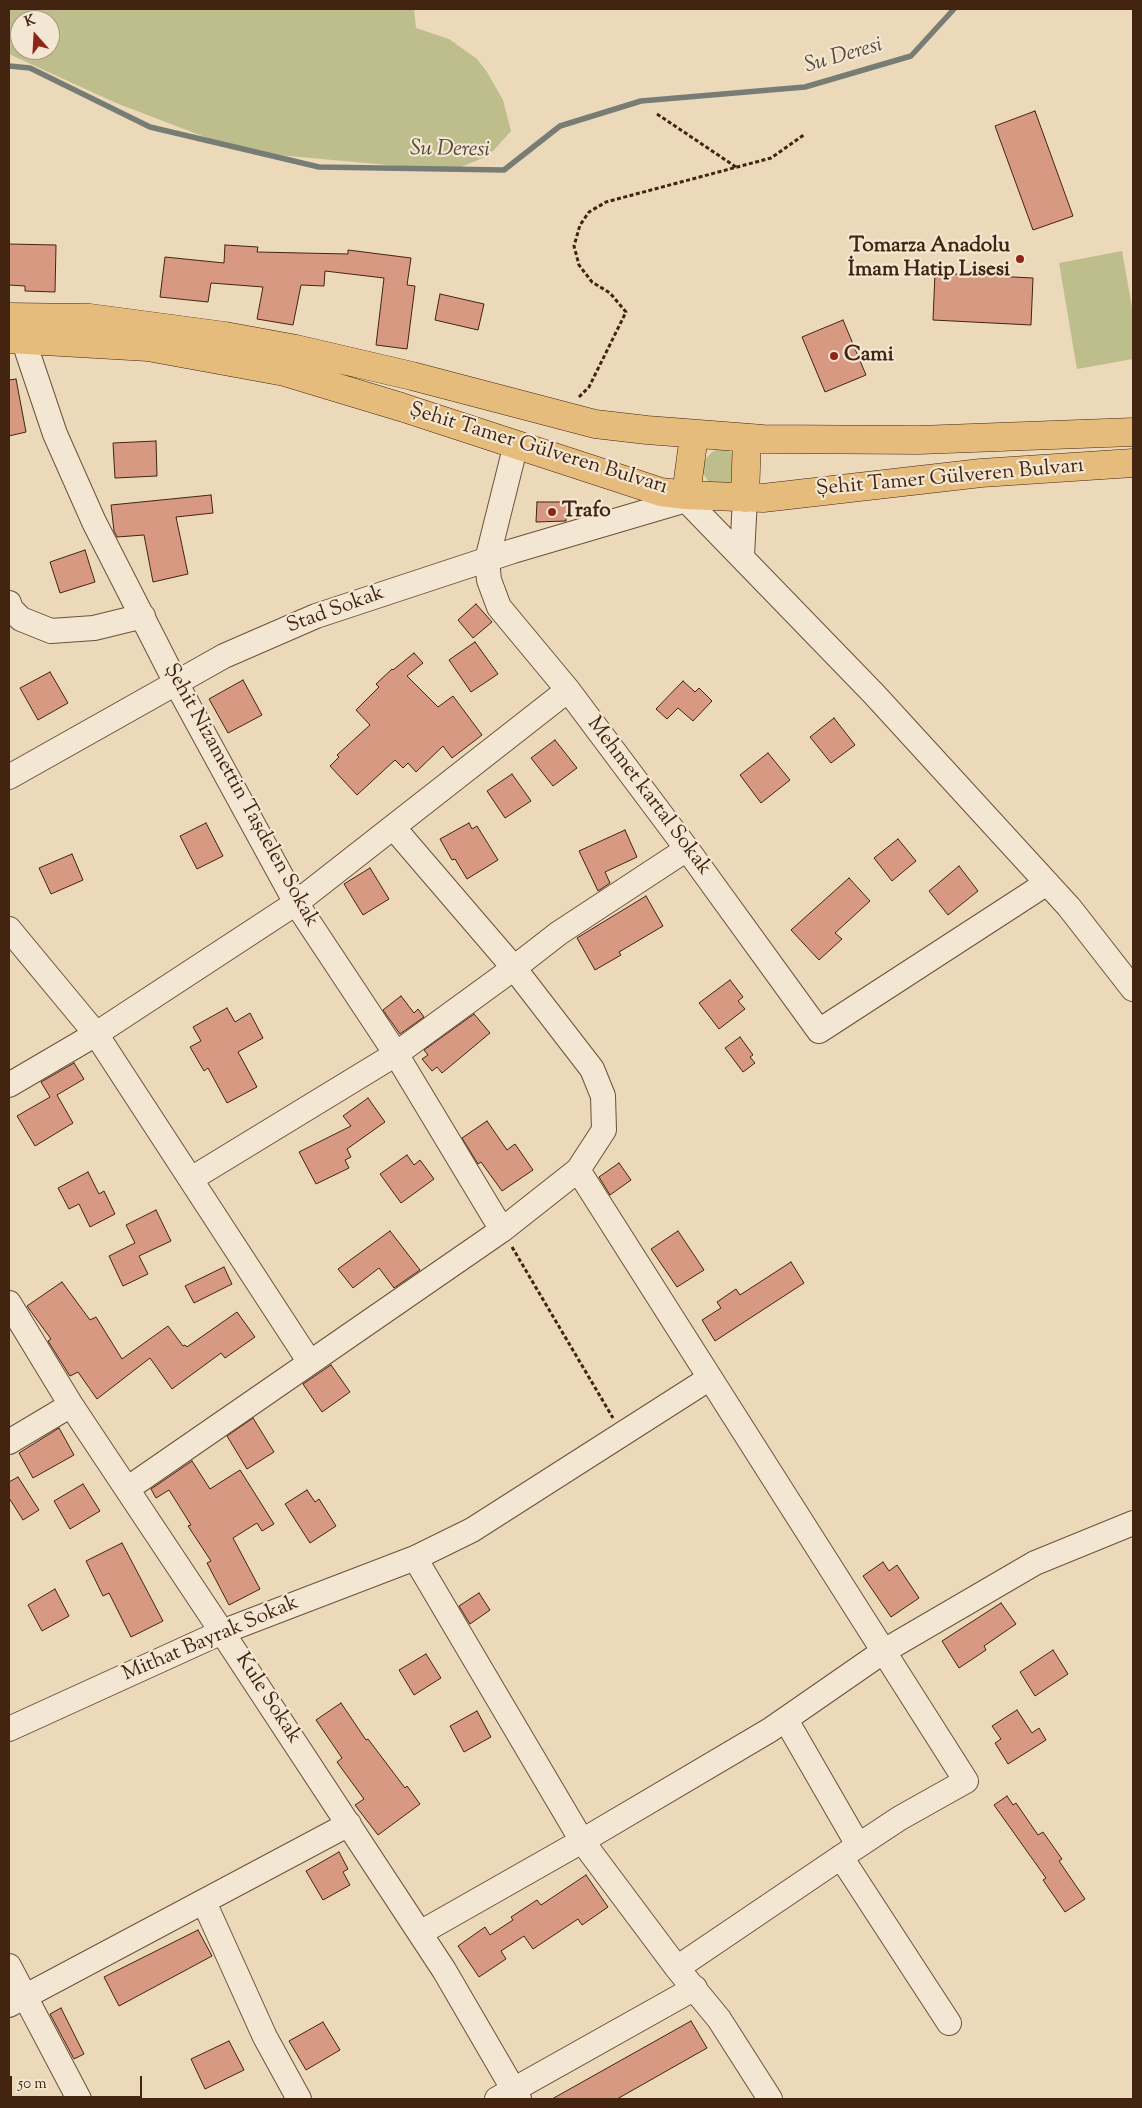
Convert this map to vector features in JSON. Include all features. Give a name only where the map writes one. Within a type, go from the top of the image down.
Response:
[{"type":"main road","name":"Şehit Tamer Gülveren Bulvarı","points":[[14,331],[90,318],[226,336],[296,349],[412,376],[595,424],[694,434],[747,438],[919,440],[1133,432]]},
{"type":"main road","name":"Şehit Tamer Gülveren Bulvarı","points":[[14,331],[148,347],[285,372],[516,444],[661,492],[686,498],[763,498],[982,473],[1133,463]]},
{"type":"main road","points":[[686,498],[694,434]]},
{"type":"main road","points":[[745,498],[747,438]]},
{"type":"street","name":"Şehit Nizamettin Taşdelen Sokak","points":[[14,331],[55,434],[94,522],[176,683],[296,903],[396,1054],[502,1230]]},
{"type":"street","points":[[487,560],[516,444]]},
{"type":"street","points":[[686,498],[874,694],[1047,883],[1133,989]]},
{"type":"street","name":"Stad Sokak","points":[[9,777],[224,656],[316,616],[512,551],[686,498]]},
{"type":"street","points":[[742,556],[745,498]]},
{"type":"street","name":"Mehmet kartal Sokak","points":[[487,560],[489,580],[499,607],[568,690],[687,849],[819,1031],[1047,883]]},
{"type":"street","points":[[9,603],[22,619],[51,631],[94,628],[143,616]]},
{"type":"street","points":[[9,1085],[96,1034],[296,903],[568,690]]},
{"type":"street","points":[[127,1489],[502,1230],[578,1170],[604,1130],[603,1096],[592,1069],[514,968],[393,827]]},
{"type":"street","points":[[191,1180],[396,1054],[559,933],[687,849]]},
{"type":"street","points":[[9,929],[96,1034],[309,1362]]},
{"type":"street","points":[[578,1170],[966,1781],[900,1818],[677,1968]]},
{"type":"street","name":"Kule Sokak","points":[[9,1303],[71,1406],[444,1970],[510,2096]]},
{"type":"street","name":"Mithat Bayrak Sokak","points":[[9,1729],[222,1632],[416,1558],[472,1530],[710,1378]]},
{"type":"street","points":[[9,1442],[71,1406]]},
{"type":"street","points":[[420,1933],[582,1841],[786,1720],[884,1651],[1035,1563],[1133,1523]]},
{"type":"street","points":[[416,1558],[582,1841],[677,1968],[719,2019],[770,2099]]},
{"type":"street","points":[[786,1720],[850,1851],[949,2023]]},
{"type":"street","points":[[17,2001],[349,1824]]},
{"type":"street","points":[[204,1902],[265,2037],[299,2099]]},
{"type":"street","points":[[9,1966],[17,2001],[80,2099]]},
{"type":"street","points":[[510,2096],[695,1988]]},
{"type":"path","points":[[657,114],[737,167]]},
{"type":"path","points":[[562,416],[589,387],[626,312],[610,293],[592,282],[579,265],[574,246],[580,225],[589,212],[606,202],[771,158],[805,134]]},
{"type":"path","points":[[502,1230],[622,1434]]},
{"type":"green space","points":[[9,9],[414,9],[416,28],[449,39],[477,59],[503,100],[511,131],[494,150],[483,158],[456,169],[443,170],[244,152],[116,103],[22,60],[60,60],[60,10],[10,10],[10,54]]},
{"type":"green space","points":[[1122,251],[1133,313],[1133,359],[1077,369],[1059,263]]},
{"type":"green space","points":[[724,449],[735,454],[732,485],[709,483],[703,473],[704,461],[712,452]]},
{"type":"building","points":[[1035,111],[1073,216],[1033,230],[995,126]]},
{"type":"building","points":[[9,244],[56,245],[55,292],[25,291],[25,286],[9,285]]},
{"type":"building","points":[[225,245],[258,247],[257,252],[348,254],[348,250],[411,258],[407,285],[415,286],[407,349],[376,345],[384,278],[325,271],[324,286],[301,285],[293,325],[257,319],[263,287],[211,283],[208,302],[160,297],[165,257],[224,263]]},
{"type":"building","points":[[935,273],[1033,278],[1031,325],[933,320]]},
{"type":"building","points":[[440,294],[484,304],[478,330],[435,320]]},
{"type":"building","name":"Cami","points":[[843,320],[866,375],[825,392],[802,337]]},
{"type":"building","points":[[16,379],[26,432],[9,436],[9,380]]},
{"type":"building","points":[[156,441],[157,476],[115,478],[113,443]]},
{"type":"building","points":[[211,495],[213,513],[176,517],[188,574],[153,582],[144,535],[117,537],[114,531],[111,505]]},
{"type":"building","name":"Trafo","points":[[537,502],[567,502],[566,521],[536,522]]},
{"type":"building","points":[[85,550],[95,582],[60,593],[50,562]]},
{"type":"building","points":[[476,604],[492,622],[473,638],[458,620]]},
{"type":"building","points":[[475,642],[498,674],[471,692],[449,660]]},
{"type":"building","points":[[414,653],[423,663],[407,676],[438,707],[453,696],[482,735],[452,758],[443,746],[416,772],[408,763],[403,768],[395,760],[357,795],[330,766],[339,757],[337,755],[370,725],[356,710],[379,687],[376,684],[392,669]]},
{"type":"building","points":[[50,672],[68,703],[38,720],[20,688]]},
{"type":"building","points":[[243,680],[262,715],[228,733],[209,699]]},
{"type":"building","points":[[683,681],[695,692],[699,688],[712,701],[693,721],[678,708],[667,719],[656,709]]},
{"type":"building","points":[[834,718],[855,745],[831,763],[810,737]]},
{"type":"building","points":[[555,740],[577,768],[553,786],[531,758]]},
{"type":"building","points":[[768,753],[790,780],[761,803],[740,775]]},
{"type":"building","points":[[512,774],[531,801],[505,818],[487,791]]},
{"type":"building","points":[[206,823],[223,856],[197,869],[180,836]]},
{"type":"building","points":[[469,823],[472,829],[477,826],[498,860],[467,879],[455,859],[452,860],[440,839]]},
{"type":"building","points":[[625,830],[637,857],[605,872],[610,883],[598,891],[579,851]]},
{"type":"building","points":[[898,839],[916,861],[892,881],[874,858]]},
{"type":"building","points":[[72,854],[83,880],[51,894],[39,868]]},
{"type":"building","points":[[959,866],[978,891],[948,915],[929,891]]},
{"type":"building","points":[[370,868],[389,899],[363,915],[344,884]]},
{"type":"building","points":[[849,878],[870,901],[835,933],[842,939],[819,960],[791,930]]},
{"type":"building","points":[[646,896],[663,926],[619,952],[621,955],[595,970],[577,938]]},
{"type":"building","points":[[730,980],[743,997],[738,1001],[745,1009],[719,1029],[699,1003]]},
{"type":"building","points":[[401,996],[414,1013],[418,1009],[424,1017],[400,1034],[383,1010]]},
{"type":"building","points":[[227,1008],[235,1022],[250,1013],[263,1038],[238,1052],[257,1087],[227,1103],[208,1068],[204,1071],[190,1047],[201,1041],[193,1027]]},
{"type":"building","points":[[474,1014],[490,1033],[442,1073],[437,1067],[432,1071],[422,1059],[428,1055],[424,1050]]},
{"type":"building","points":[[740,1037],[753,1055],[750,1057],[755,1063],[743,1072],[725,1048]]},
{"type":"building","points":[[74,1063],[84,1079],[57,1095],[73,1123],[35,1146],[17,1116],[50,1097],[41,1082]]},
{"type":"building","points":[[368,1098],[385,1122],[347,1149],[351,1157],[345,1160],[349,1168],[316,1184],[299,1152],[351,1126],[343,1116]]},
{"type":"building","points":[[487,1121],[507,1150],[515,1144],[533,1170],[502,1191],[481,1162],[478,1164],[462,1138]]},
{"type":"building","points":[[407,1155],[414,1165],[420,1160],[434,1179],[401,1203],[380,1174]]},
{"type":"building","points":[[619,1163],[631,1180],[610,1195],[599,1177]]},
{"type":"building","points":[[88,1172],[99,1194],[104,1191],[115,1214],[90,1227],[79,1204],[69,1209],[58,1188]]},
{"type":"building","points":[[156,1210],[171,1241],[139,1256],[148,1274],[123,1286],[109,1256],[135,1243],[126,1225]]},
{"type":"building","points":[[390,1231],[420,1270],[394,1288],[379,1268],[353,1288],[338,1269]]},
{"type":"building","points":[[678,1231],[704,1270],[677,1287],[651,1249]]},
{"type":"building","points":[[791,1262],[804,1283],[715,1341],[702,1320],[721,1308],[717,1302],[736,1289],[740,1295]]},
{"type":"building","points":[[224,1267],[232,1284],[194,1303],[185,1286]]},
{"type":"building","points":[[62,1282],[90,1320],[96,1317],[122,1359],[168,1326],[183,1346],[187,1347],[237,1312],[255,1337],[225,1358],[221,1353],[172,1389],[150,1358],[97,1399],[78,1372],[70,1376],[48,1341],[51,1339],[27,1306]]},
{"type":"building","points":[[331,1365],[350,1392],[322,1412],[303,1384]]},
{"type":"building","points":[[253,1418],[274,1452],[247,1469],[227,1436]]},
{"type":"building","points":[[59,1428],[74,1455],[33,1478],[19,1453]]},
{"type":"building","points":[[192,1461],[210,1489],[240,1470],[274,1524],[262,1531],[257,1523],[233,1538],[260,1589],[229,1605],[207,1563],[211,1561],[188,1526],[191,1525],[169,1490],[156,1498],[151,1489]]},
{"type":"building","points":[[18,1477],[39,1510],[23,1520],[9,1498],[9,1482]]},
{"type":"building","points":[[83,1484],[100,1511],[70,1529],[54,1501]]},
{"type":"building","points":[[307,1490],[315,1502],[319,1499],[336,1526],[310,1543],[285,1504]]},
{"type":"building","points":[[122,1543],[163,1621],[131,1637],[109,1593],[103,1596],[86,1561]]},
{"type":"building","points":[[883,1562],[889,1571],[897,1565],[919,1598],[891,1617],[863,1576]]},
{"type":"building","points":[[55,1589],[69,1616],[42,1631],[28,1605]]},
{"type":"building","points":[[479,1593],[490,1610],[470,1624],[459,1606]]},
{"type":"building","points":[[1001,1603],[1016,1624],[984,1646],[986,1650],[959,1668],[942,1641]]},
{"type":"building","points":[[1053,1650],[1068,1674],[1035,1696],[1020,1672]]},
{"type":"building","points":[[426,1654],[441,1678],[414,1695],[399,1670]]},
{"type":"building","points":[[341,1703],[366,1740],[368,1739],[405,1788],[407,1786],[420,1804],[378,1835],[355,1805],[364,1799],[337,1762],[342,1758],[316,1720]]},
{"type":"building","points":[[1017,1710],[1032,1733],[1039,1728],[1046,1740],[1008,1764],[995,1743],[1001,1739],[992,1726]]},
{"type":"building","points":[[477,1711],[491,1737],[464,1752],[450,1726]]},
{"type":"building","points":[[1007,1796],[1013,1805],[1016,1803],[1038,1835],[1043,1832],[1062,1859],[1059,1861],[1085,1899],[1065,1912],[1043,1880],[1046,1878],[994,1805]]},
{"type":"building","points":[[339,1852],[348,1869],[343,1872],[350,1885],[323,1900],[306,1871]]},
{"type":"building","points":[[586,1875],[608,1907],[582,1925],[578,1919],[533,1949],[524,1936],[501,1951],[506,1959],[479,1977],[458,1946],[485,1927],[490,1935],[513,1920],[511,1917],[537,1900],[541,1905]]},
{"type":"building","points":[[198,1930],[212,1956],[119,2006],[104,1977]]},
{"type":"building","points":[[61,2008],[84,2054],[74,2059],[50,2014]]},
{"type":"building","points":[[691,2021],[707,2048],[617,2099],[552,2099]]},
{"type":"building","points":[[323,2022],[340,2050],[306,2070],[289,2041]]},
{"type":"building","points":[[229,2041],[244,2070],[205,2089],[191,2059]]},
{"type":"waterway","name":"Su Deresi","points":[[9,66],[30,68],[150,127],[319,167],[504,170],[560,126],[641,101],[805,87],[911,56],[954,9]]},
{"type":"place","name":"Tomarza Anadolu İmam Hatip Lisesi","points":[[1020,259]]},
{"type":"place","name":"Cami","points":[[834,356]]},
{"type":"place","name":"Trafo","points":[[552,512]]}]
